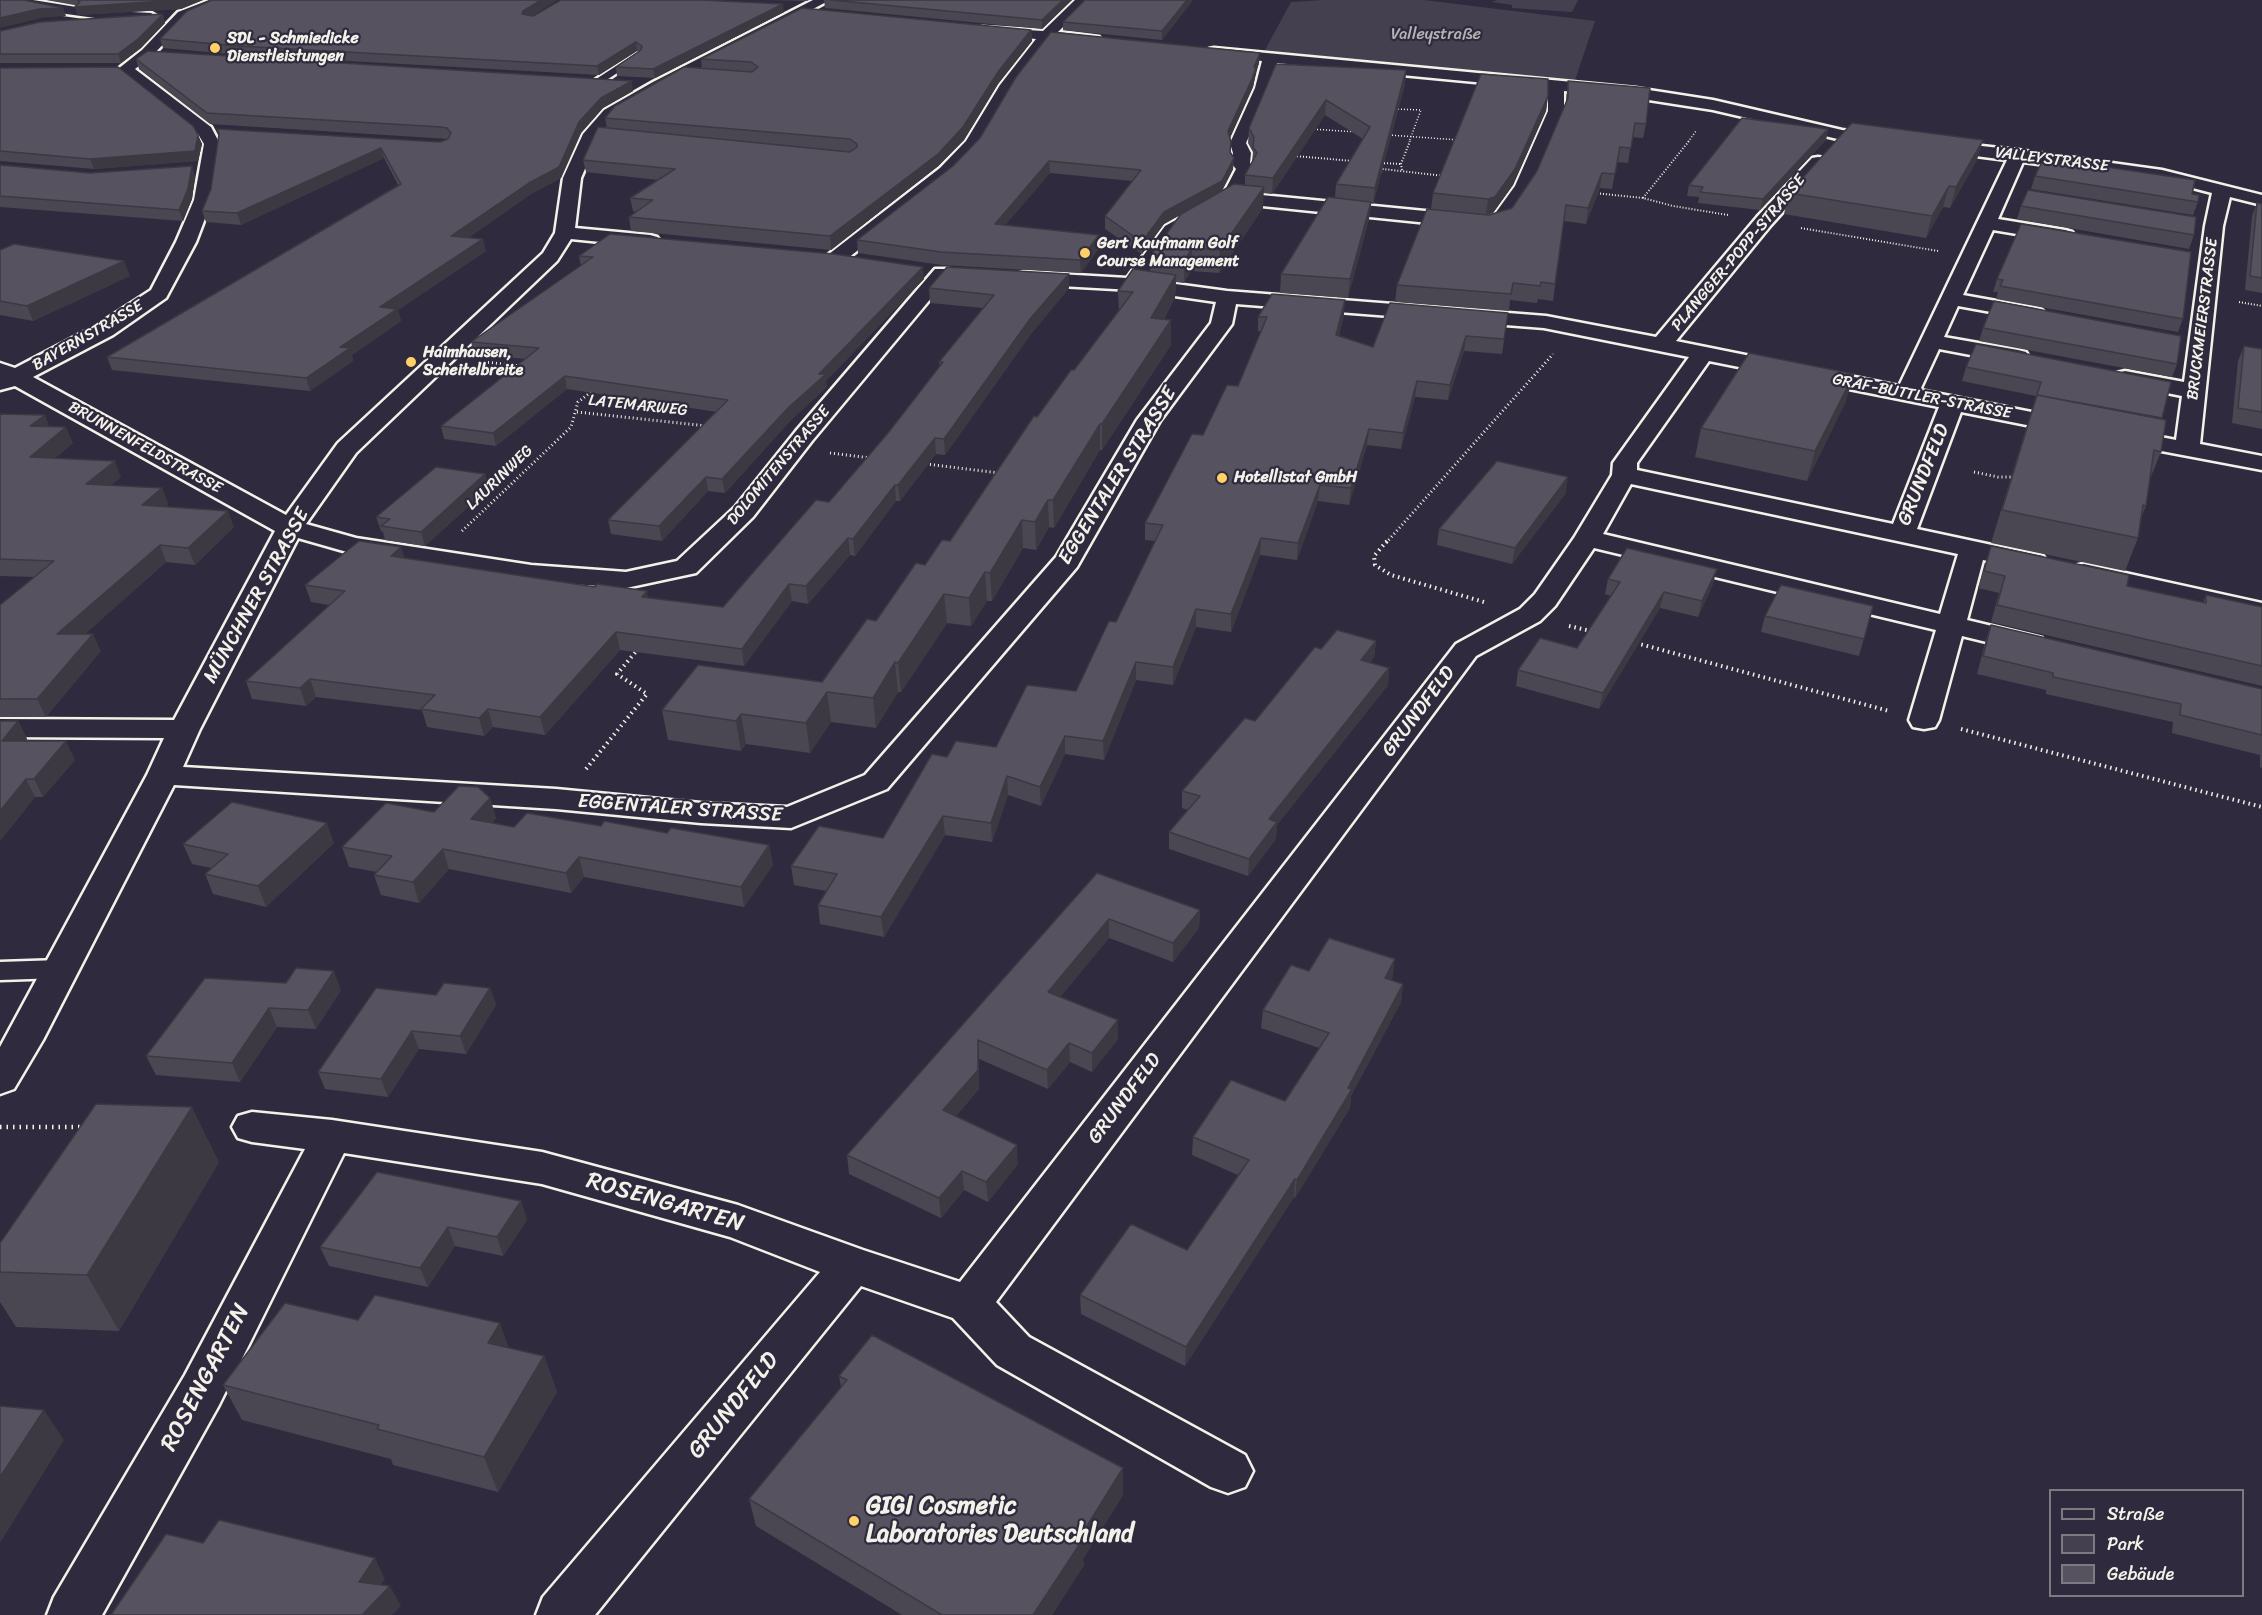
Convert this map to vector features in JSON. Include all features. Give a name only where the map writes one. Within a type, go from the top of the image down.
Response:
[{"type":"street","points":[[17,0],[45,8],[151,17]]},
{"type":"street","points":[[54,23],[183,15],[221,0]]},
{"type":"street","points":[[836,258],[946,172],[972,144],[1008,85],[1046,36],[1083,0]]},
{"type":"street","points":[[776,6],[816,8]]},
{"type":"street","name":"MÜNCHNER STRASSE","points":[[0,1079],[24,1040],[290,528],[347,448],[550,256],[565,233],[572,178],[610,113],[658,85],[816,8]]},
{"type":"street","points":[[183,15],[147,53],[120,69],[205,131],[228,132]]},
{"type":"street","points":[[975,29],[1106,41]]},
{"type":"street","points":[[1200,50],[1636,93],[1713,105],[1842,135],[1900,142]]},
{"type":"street","points":[[147,53],[170,55]]},
{"type":"street","points":[[1133,284],[1172,230],[1230,197],[1245,168],[1241,164],[1242,153],[1238,143],[1263,88],[1271,57]]},
{"type":"street","points":[[579,82],[658,85]]},
{"type":"street","points":[[1230,197],[1487,223],[1501,219],[1524,186],[1556,111],[1556,86]]},
{"type":"street","name":"BAYERNSTRASSE","points":[[5,377],[105,330],[159,294],[186,242],[203,200],[201,168],[212,144],[205,131]]},
{"type":"street","name":"PLANGGER-POPP-STRASSE","points":[[1661,345],[1764,221],[1842,135]]},
{"type":"street","name":"VALLEYSTRASSE","points":[[1924,144],[2162,176],[2262,200]]},
{"type":"street","points":[[1907,394],[2018,155]]},
{"type":"street","name":"BRUCKMEIERSTRASSE","points":[[2187,449],[2214,226],[2222,191]]},
{"type":"street","points":[[2001,192],[2025,196]]},
{"type":"street","points":[[2190,222],[2214,226]]},
{"type":"street","points":[[1987,223],[2080,238]]},
{"type":"street","points":[[565,233],[671,243]]},
{"type":"street","points":[[812,256],[859,261]]},
{"type":"street","points":[[2186,256],[2210,260]]},
{"type":"street","name":"DOLOMITENSTRASSE","points":[[290,528],[354,546],[531,573],[626,580],[686,567],[744,512],[942,272]]},
{"type":"street","name":"GRAF-BUTTLER-STRASSE","points":[[1002,277],[1133,284],[1227,297],[1545,322],[1952,404],[2262,463]]},
{"type":"street","name":"EGGENTALER STRASSE","points":[[163,775],[556,799],[701,813],[791,818],[876,782],[1067,561],[1149,420],[1221,324],[1227,297]]},
{"type":"street","points":[[1951,299],[2053,318]]},
{"type":"street","points":[[2177,340],[2199,344]]},
{"type":"street","points":[[1932,341],[2034,360]]},
{"type":"street","points":[[1624,475],[1625,463],[1703,354]]},
{"type":"street","points":[[2103,373],[2194,391]]},
{"type":"street","name":"BRUNNENFELDSTRASSE","points":[[5,377],[290,528]]},
{"type":"street","name":"GRUNDFELD","points":[[969,1304],[1466,650],[1530,615],[1545,600],[1587,538],[1624,475],[1902,534],[1952,404]]},
{"type":"street","points":[[1902,534],[2262,611]]},
{"type":"street","points":[[1587,538],[2055,650]]},
{"type":"street","points":[[1924,720],[1973,549]]},
{"type":"street","points":[[0,728],[184,729]]},
{"type":"street","name":"ROSENGARTEN","points":[[252,1127],[542,1168],[738,1222],[852,1265]]},
{"type":"street","name":"ROSENGARTEN","points":[[73,1615],[202,1390],[332,1137]]},
{"type":"street","points":[[852,1265],[969,1304],[1013,1351],[1228,1471]]},
{"type":"street","name":"GRUNDFELD","points":[[562,1615],[852,1265]]},
{"type":"lane","points":[[595,83],[636,56]]},
{"type":"lane","points":[[682,74],[705,75]]},
{"type":"lane","points":[[0,971],[60,969]]},
{"type":"path","points":[[1643,198],[1674,162],[1713,105]]},
{"type":"path","points":[[1387,108],[1421,110],[1401,164],[1402,170],[1446,176]]},
{"type":"path","points":[[1304,128],[1364,133]]},
{"type":"path","points":[[1388,134],[1458,140]]},
{"type":"path","points":[[1242,153],[1361,161]]},
{"type":"path","points":[[1373,162],[1401,164]]},
{"type":"path","points":[[1383,169],[1385,163]]},
{"type":"path","points":[[1524,186],[1643,198],[1673,206]]},
{"type":"path","points":[[1530,615],[1391,575],[1375,565],[1374,556],[1576,328]]},
{"type":"path","points":[[439,359],[524,366]]},
{"type":"path","name":"LATEMARWEG","points":[[595,388],[578,402],[577,412],[713,426]]},
{"type":"path","name":"LAURINWEG","points":[[434,558],[571,427],[577,412]]},
{"type":"path","points":[[794,449],[874,458]]},
{"type":"path","points":[[920,464],[1000,473]]},
{"type":"path","points":[[1974,472],[2016,478]]},
{"type":"path","points":[[556,799],[592,762],[647,694],[617,674],[647,640]]},
{"type":"path","points":[[0,1127],[92,1127]]},
{"type":"green space","name":"Valleystraße","points":[[1424,0],[1595,21],[1574,83],[1265,50],[1291,2]]},
{"type":"green space","points":[[1497,0],[1578,0],[1572,12],[1512,8],[1512,5],[1492,2]]},
{"type":"building","points":[[0,0],[24,0],[63,8],[39,9],[0,18]]},
{"type":"building","points":[[77,0],[179,0],[75,7],[80,2]]},
{"type":"building","points":[[212,0],[541,0],[523,11],[522,14],[533,16],[561,0],[702,0],[783,4],[653,69],[616,67],[641,50],[642,46],[636,42],[597,66],[238,46],[160,39],[187,11]]},
{"type":"building","points":[[831,0],[1063,0],[1042,20]]},
{"type":"building","points":[[1085,0],[1187,0],[1162,31],[1063,22]]},
{"type":"building","points":[[802,8],[1031,30],[998,72],[963,127],[938,154],[830,236],[629,217],[653,200],[630,198],[675,169],[583,160],[598,127],[850,152],[857,147],[857,144],[850,139],[605,118],[615,106],[684,67],[752,72],[758,67],[751,62],[701,59]]},
{"type":"building","points":[[163,14],[138,39],[118,54],[0,54],[0,31],[40,22]]},
{"type":"building","points":[[1051,32],[1260,53],[1254,67],[1256,67],[1253,77],[1228,131],[1231,142],[1230,152],[1234,158],[1222,181],[1164,212],[1142,242],[1105,216],[1141,170],[1049,161],[995,224],[1099,235],[1080,260],[941,252],[857,240],[953,166],[980,138],[1016,77]]},
{"type":"building","points":[[148,51],[632,81],[601,98],[579,122],[559,167],[529,183],[451,236],[483,239],[380,307],[397,309],[340,347],[350,348],[306,378],[107,357],[401,184],[381,148],[237,213],[202,211],[211,189],[219,134],[217,129],[440,142],[448,139],[451,133],[447,128],[441,127],[207,113],[136,59]]},
{"type":"building","points":[[1276,64],[1406,70],[1375,188],[1336,184],[1370,127],[1326,100],[1273,178],[1245,175],[1257,153],[1253,147],[1254,137],[1249,128]]},
{"type":"building","points":[[118,67],[193,126],[198,135],[195,151],[90,159],[0,151],[0,68]]},
{"type":"building","points":[[1481,74],[1548,79],[1548,96],[1515,169],[1495,197],[1488,199],[1433,193]]},
{"type":"building","points":[[1568,81],[1650,88],[1646,124],[1635,123],[1631,148],[1620,147],[1615,174],[1602,173],[1588,208],[1566,205],[1555,284],[1541,282],[1540,286],[1513,283],[1511,294],[1397,285],[1427,209],[1489,215],[1512,208],[1537,171],[1568,98]]},
{"type":"building","points":[[1742,118],[1828,129],[1763,199],[1700,192],[1703,187],[1689,185]]},
{"type":"building","points":[[1852,123],[1983,140],[1956,187],[1949,186],[1932,216],[1789,193]]},
{"type":"building","points":[[2044,158],[2195,180],[2192,194],[2199,195],[2198,202],[2035,176]]},
{"type":"building","points":[[0,165],[90,173],[192,166],[188,189],[179,210],[0,196]]},
{"type":"building","points":[[1234,184],[1264,187],[1220,250],[1192,248],[1185,260],[1150,256],[1181,214]]},
{"type":"building","points":[[2028,190],[2196,217],[2194,235],[2021,206]]},
{"type":"building","points":[[1328,197],[1371,202],[1350,279],[1281,274]]},
{"type":"building","points":[[2257,203],[2262,204],[2262,278],[2250,276]]},
{"type":"building","points":[[2021,224],[2191,252],[2183,319],[2000,286],[2003,280],[1997,279]]},
{"type":"building","points":[[610,234],[834,254],[923,267],[819,374],[826,374],[789,407],[722,479],[706,477],[659,526],[608,520],[728,400],[565,376],[493,433],[441,426],[539,348],[471,342],[593,257],[579,256]]},
{"type":"building","points":[[14,244],[124,261],[27,306],[0,301],[0,250]]},
{"type":"building","points":[[947,267],[1069,274],[1030,319],[944,439],[935,438],[853,539],[848,538],[806,586],[789,584],[742,649],[616,632],[540,717],[488,709],[479,718],[421,709],[435,695],[310,679],[300,688],[246,681],[345,591],[305,585],[359,541],[401,547],[391,556],[595,587],[597,584],[647,591],[642,597],[723,607],[816,500],[829,502],[888,433],[943,362],[939,362],[994,295],[929,288]]},
{"type":"building","points":[[1133,269],[1176,275],[1151,318],[1171,320],[1100,424],[1053,500],[1048,500],[1035,522],[1022,520],[990,573],[985,572],[969,598],[944,594],[898,663],[895,662],[873,698],[827,692],[806,723],[741,714],[736,721],[662,710],[698,665],[822,682],[867,619],[876,621],[916,563],[925,565],[942,540],[950,541],[1034,416],[1037,417],[1133,292],[1118,291]]},
{"type":"building","points":[[1272,294],[1345,300],[1336,335],[1373,347],[1390,303],[1508,313],[1504,339],[1466,336],[1450,385],[1417,381],[1403,433],[1369,429],[1351,488],[1320,485],[1298,543],[1261,538],[1231,614],[1196,609],[1173,667],[1136,662],[1103,741],[1065,736],[1040,787],[1007,776],[991,823],[943,816],[881,917],[818,905],[837,874],[791,866],[819,826],[883,838],[932,754],[947,757],[956,741],[996,747],[1027,685],[1076,691],[1109,621],[1116,622],[1163,525],[1145,523],[1192,434],[1203,435],[1227,385],[1238,386],[1267,317],[1258,317]]},
{"type":"building","points":[[1994,301],[2181,336],[2177,364],[1983,328]]},
{"type":"building","points":[[1976,344],[2171,382],[2162,418],[2037,395],[2041,382],[1966,367]]},
{"type":"building","points":[[2244,346],[2262,349],[2262,412],[2238,408]]},
{"type":"building","points":[[1749,353],[1854,374],[1815,451],[1701,428]]},
{"type":"building","points":[[2037,395],[2166,420],[2161,452],[2154,450],[2146,506],[2143,505],[2138,538],[2002,510]]},
{"type":"building","points":[[0,414],[45,415],[30,426],[66,427],[30,457],[115,461],[86,484],[162,488],[142,505],[228,511],[188,548],[160,545],[57,634],[93,634],[37,699],[0,699],[0,605],[54,561],[0,559]]},
{"type":"building","points":[[1497,461],[1568,477],[1515,548],[1439,529]]},
{"type":"building","points":[[436,467],[485,474],[421,532],[381,526],[390,519],[376,517]]},
{"type":"building","points":[[1991,546],[2129,575],[2127,586],[2206,603],[2206,595],[2262,607],[2262,666],[1997,605],[2005,576],[1984,571]]},
{"type":"building","points":[[1627,548],[1717,569],[1702,601],[1664,592],[1603,693],[1518,670],[1540,638],[1577,648],[1620,582],[1608,579]]},
{"type":"building","points":[[1781,585],[1873,606],[1864,639],[1765,616]]},
{"type":"building","points":[[1991,625],[2262,689],[2262,735],[2180,715],[2181,704],[2053,677],[2053,673],[1983,656]]},
{"type":"building","points":[[1337,630],[1376,641],[1361,660],[1389,668],[1269,819],[1277,822],[1249,859],[1169,832],[1200,796],[1182,791],[1245,718],[1255,721],[1315,647],[1321,649]]},
{"type":"building","points":[[0,721],[18,721],[2,741],[66,741],[34,779],[26,779],[0,811]]},
{"type":"building","points":[[459,786],[478,787],[490,798],[471,819],[514,827],[527,813],[601,826],[604,821],[667,833],[671,828],[769,845],[741,887],[579,857],[566,873],[443,849],[413,882],[374,875],[392,856],[342,847],[386,803],[434,812]]},
{"type":"building","points":[[232,802],[327,823],[258,886],[205,874],[228,854],[183,844]]},
{"type":"building","points":[[1097,873],[1200,910],[1173,943],[1109,919],[1048,992],[1118,1020],[1092,1053],[1069,1043],[1047,1070],[978,1040],[978,1070],[943,1110],[1017,1145],[986,1182],[962,1171],[939,1198],[847,1155]]},
{"type":"building","points":[[1329,938],[1395,959],[1385,978],[1403,984],[1348,1088],[1352,1089],[1297,1180],[1295,1179],[1186,1347],[1080,1295],[1131,1224],[1187,1250],[1249,1160],[1193,1137],[1231,1080],[1285,1101],[1329,1033],[1263,1010],[1291,965],[1309,971]]},
{"type":"building","points":[[296,968],[334,971],[308,1010],[269,1008],[232,1063],[146,1056],[205,978],[286,983]]},
{"type":"building","points":[[444,983],[490,988],[460,1036],[412,1031],[381,1079],[318,1072],[376,988],[436,995]]},
{"type":"building","points":[[96,1104],[192,1107],[87,1275],[0,1272],[0,1243]]},
{"type":"building","points":[[377,1172],[521,1201],[497,1237],[448,1227],[420,1268],[320,1247]]},
{"type":"building","points":[[375,1295],[500,1323],[488,1343],[544,1356],[484,1457],[377,1429],[379,1425],[223,1385],[285,1303],[358,1320]]},
{"type":"building","points":[[872,1335],[1123,1468],[1080,1537],[1083,1539],[1033,1615],[942,1615],[749,1499],[847,1380],[839,1376]]},
{"type":"building","points":[[0,1406],[44,1410],[0,1477]]},
{"type":"building","points":[[219,1520],[375,1558],[359,1582],[390,1586],[362,1615],[111,1615],[166,1534],[203,1543]]},
{"type":"place","name":"SDL - Schmiedicke Dienstleistungen","points":[[215,48]]},
{"type":"place","name":"Gert Kaufmann Golf Course Management","points":[[1085,253]]},
{"type":"place","name":"Haimhausen, Scheitelbreite","points":[[411,362]]},
{"type":"place","name":"Hotellistat GmbH","points":[[1222,478]]},
{"type":"place","name":"GIGI Cosmetic Laboratories Deutschland","points":[[854,1521]]}]
